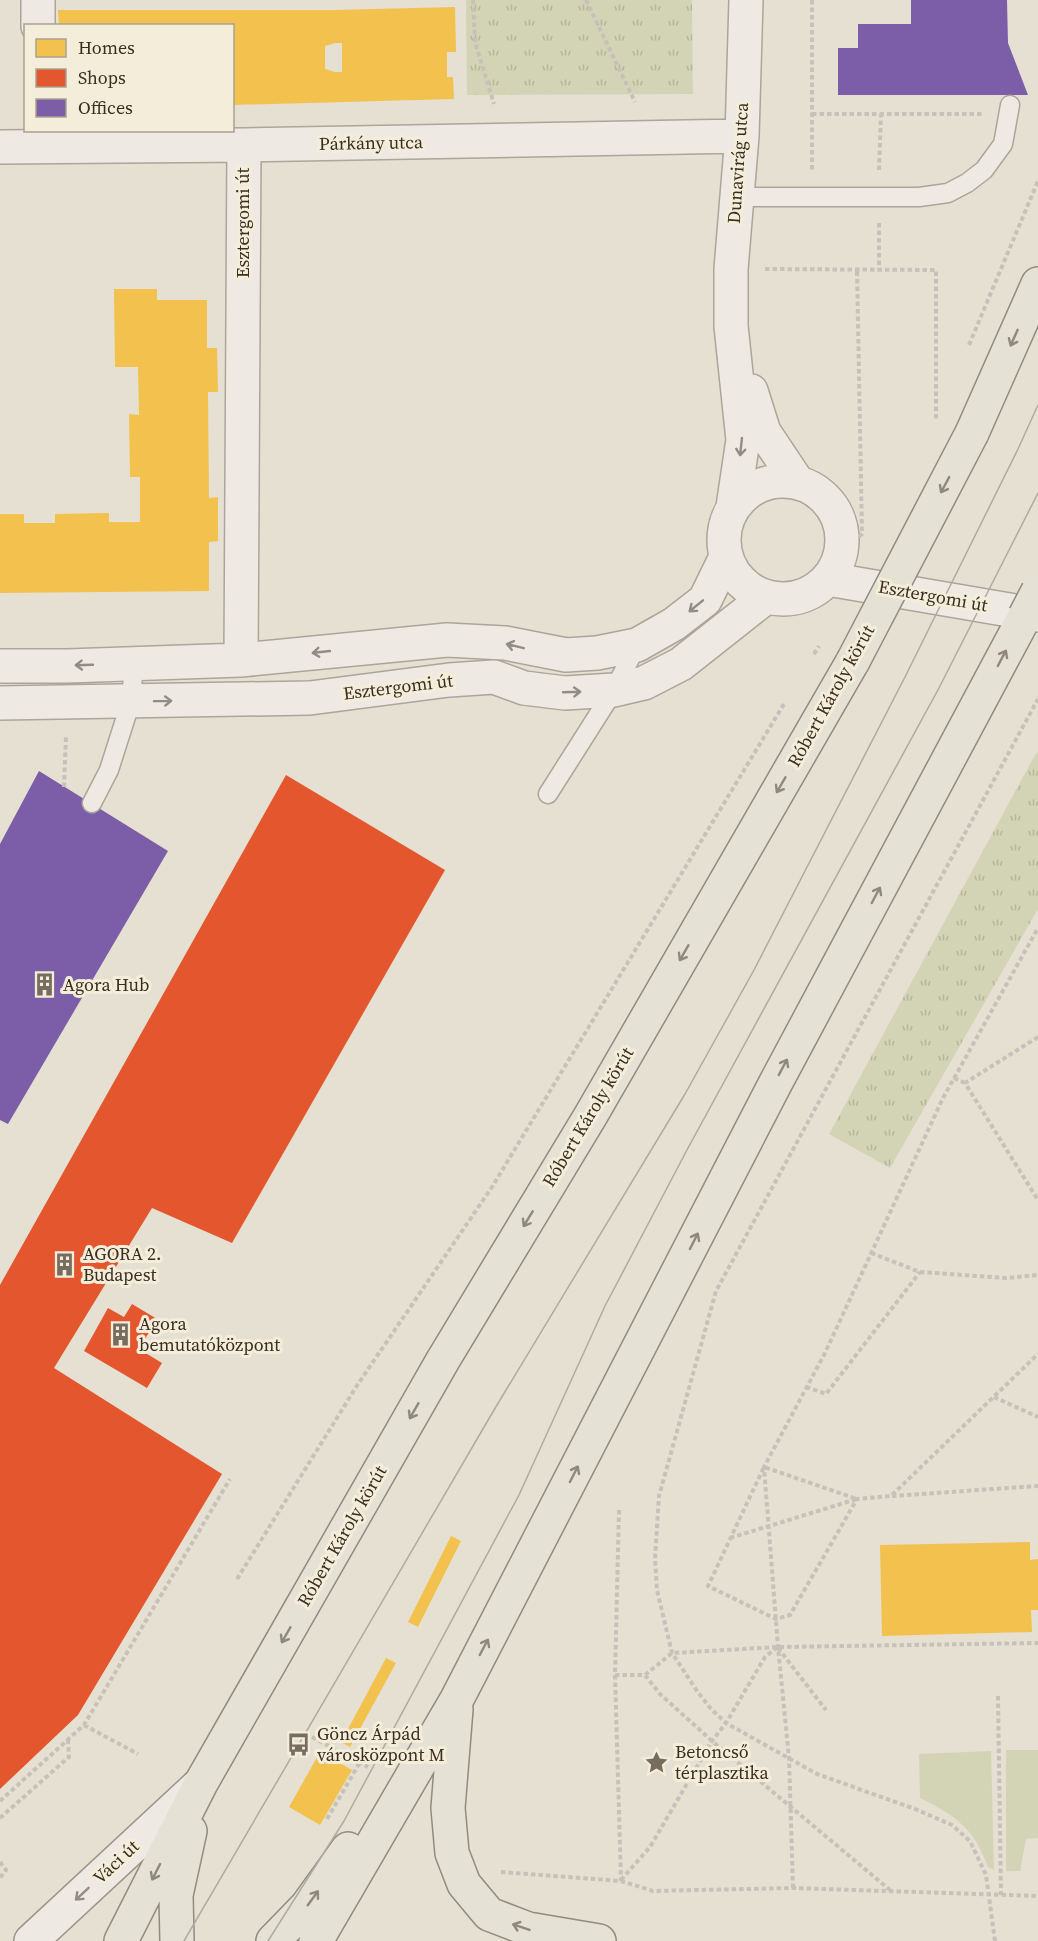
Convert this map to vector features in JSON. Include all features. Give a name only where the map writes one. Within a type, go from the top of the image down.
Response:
[{"type":"main road","name":"Róbert Károly körút","points":[[121,1941],[201,1783],[443,1360],[591,1115],[853,661],[972,433],[1038,284]]},
{"type":"main road","points":[[316,1941],[457,1699],[775,1084],[1038,591]]},
{"type":"main road","points":[[273,1941],[307,1906],[457,1699]]},
{"type":"main road","points":[[457,1699],[448,1808],[452,1852],[465,1884],[489,1914],[528,1929],[599,1941]]},
{"type":"main road","points":[[177,1941],[176,1895],[201,1783]]},
{"type":"street","points":[[38,0],[38,24]]},
{"type":"street","name":"Dunavirág utca","points":[[733,507],[743,440],[731,326],[731,269],[742,136],[746,0]]},
{"type":"street","name":"Párkány utca","points":[[0,147],[38,139],[244,146],[742,136]]},
{"type":"street","name":"Esztergomi út","points":[[241,660],[244,146]]},
{"type":"street","name":"Dunavirág utca","points":[[731,326],[764,432],[798,483]]},
{"type":"street","points":[[780,480],[798,483],[814,490],[827,500],[837,515],[842,531],[842,548],[837,564],[828,579],[810,593],[788,599],[766,597],[741,582],[726,557],[724,531],[733,507],[746,494],[762,484],[780,480]]},
{"type":"street","points":[[0,666],[241,660],[447,640],[505,643],[566,655],[597,653],[637,645],[674,624],[705,600],[726,557]]},
{"type":"street","name":"Esztergomi út","points":[[828,579],[1038,615]]},
{"type":"street","name":"Esztergomi út","points":[[0,703],[310,698],[449,680],[494,677],[524,688],[565,693],[614,690],[644,683],[681,664],[766,597]]},
{"type":"street","name":"Váci út","points":[[30,1941],[201,1783]]},
{"type":"lane","points":[[737,197],[948,194],[984,170],[1003,144],[1010,109]]},
{"type":"lane","points":[[548,794],[614,690],[637,645]]},
{"type":"lane","points":[[92,803],[109,770],[132,701],[134,663]]},
{"type":"path","points":[[473,0],[475,42],[505,141]]},
{"type":"path","points":[[586,0],[639,110],[672,137]]},
{"type":"path","points":[[812,0],[812,197]]},
{"type":"path","points":[[812,114],[1010,109]]},
{"type":"path","points":[[969,346],[1038,181]]},
{"type":"path","points":[[731,269],[936,270],[936,423],[941,412]]},
{"type":"path","points":[[842,548],[862,534],[857,269]]},
{"type":"path","points":[[808,664],[814,654]]},
{"type":"path","points":[[994,1941],[986,1875],[970,1841],[952,1825],[915,1809],[817,1774],[726,1723],[697,1691],[672,1653],[657,1590],[655,1558],[659,1496],[716,1291],[1038,699]]},
{"type":"path","points":[[64,787],[67,703]]},
{"type":"path","points":[[237,1579],[358,1384],[492,1187],[785,703]]},
{"type":"path","points":[[857,1499],[790,1615],[776,1619],[708,1586],[764,1467],[825,1353],[954,1078],[1038,928]]},
{"type":"path","points":[[965,1083],[1038,1037]]},
{"type":"path","points":[[954,1078],[965,1083],[1038,1200]]},
{"type":"path","points":[[871,1254],[920,1272],[1006,1278],[1038,1275]]},
{"type":"path","points":[[806,1387],[826,1394],[920,1272]]},
{"type":"path","points":[[891,1496],[1038,1354]]},
{"type":"path","points":[[994,1397],[1038,1417]]},
{"type":"path","points":[[764,1467],[857,1499]]},
{"type":"path","points":[[764,1467],[789,1758],[793,1888]]},
{"type":"path","points":[[0,1801],[84,1725],[230,1479]]},
{"type":"path","points":[[730,1538],[857,1499],[1038,1486]]},
{"type":"path","points":[[619,1510],[615,1675],[621,1881]]},
{"type":"path","points":[[615,1675],[645,1675],[672,1653],[778,1647],[1038,1643]]},
{"type":"path","points":[[778,1647],[826,1710]]},
{"type":"path","points":[[621,1881],[650,1848],[712,1741],[726,1723],[765,1657],[778,1647]]},
{"type":"path","points":[[645,1675],[660,1694],[712,1741],[891,1891]]},
{"type":"path","points":[[998,1696],[1001,1895]]},
{"type":"path","points":[[84,1725],[138,1754]]},
{"type":"path","points":[[312,1737],[368,1767]]},
{"type":"path","points":[[0,1818],[69,1757],[68,1740]]},
{"type":"path","points":[[330,1757],[335,1749]]},
{"type":"path","points":[[322,1827],[360,1762]]},
{"type":"path","points":[[0,1862],[6,1870],[0,1878]]},
{"type":"path","points":[[494,1872],[621,1881],[652,1891],[793,1888],[1038,1896]]},
{"type":"green space","points":[[466,0],[692,0],[693,94],[467,95]]},
{"type":"green space","points":[[1038,752],[1038,909],[890,1168],[829,1134]]},
{"type":"green space","points":[[1006,1750],[1038,1750],[1038,1838],[1026,1839],[1020,1871],[1006,1871]]},
{"type":"green space","points":[[991,1751],[994,1870],[988,1867],[977,1842],[954,1817],[920,1798],[919,1754]]},
{"type":"building: Homes","points":[[455,7],[456,52],[447,52],[447,77],[453,77],[454,99],[234,105],[234,24],[59,24],[58,10],[334,10]],"holes":[[[342,43],[342,72],[325,69],[325,46]]]},
{"type":"building: Homes","points":[[114,289],[157,289],[157,300],[207,300],[207,348],[217,348],[218,392],[208,392],[209,498],[218,497],[218,541],[209,542],[209,591],[0,593],[0,514],[24,514],[24,523],[55,523],[55,514],[109,513],[109,522],[140,522],[140,477],[130,477],[129,414],[139,415],[138,367],[115,367]]},
{"type":"building: Homes","points":[[451,1536],[461,1541],[418,1627],[408,1622]]},
{"type":"building: Homes","points":[[1030,1542],[1030,1560],[1038,1559],[1038,1610],[1031,1610],[1032,1632],[882,1636],[880,1545]]},
{"type":"building: Homes","points":[[386,1658],[396,1663],[350,1747],[341,1742]]},
{"type":"building: Homes","points":[[320,1752],[352,1770],[320,1825],[289,1807]]},
{"type":"building: Shops","name":"AGORA 2. Budapest","points":[[286,775],[445,870],[232,1243],[152,1208],[54,1368],[222,1474],[78,1715],[0,1789],[0,1285]]},
{"type":"building: Shops","name":"Agora bemutatóközpont","points":[[132,1304],[157,1319],[139,1349],[162,1363],[147,1388],[84,1351],[108,1308],[124,1317]]},
{"type":"building: Offices","points":[[911,0],[1007,0],[1008,43],[1028,95],[838,95],[838,48],[858,48],[858,24],[911,24]]},
{"type":"building: Offices","name":"Agora Hub","points":[[39,771],[168,851],[8,1124],[0,1120],[0,844]]},
{"type":"tram line","points":[[184,1941],[494,1410],[685,1094],[754,970],[905,677],[1038,405]]},
{"type":"tram line","points":[[268,1941],[344,1821],[519,1495],[605,1306],[688,1148],[939,688],[1038,493]]},
{"type":"place","name":"Agora Hub","points":[[45,985]]},
{"type":"place","name":"AGORA 2. Budapest","points":[[65,1264]]},
{"type":"place","name":"Agora bemutatóközpont","points":[[121,1334]]},
{"type":"place","name":"Göncz Árpád városközpont M","points":[[299,1744]]},
{"type":"place","name":"Betoncső térplasztika","points":[[657,1762]]}]
